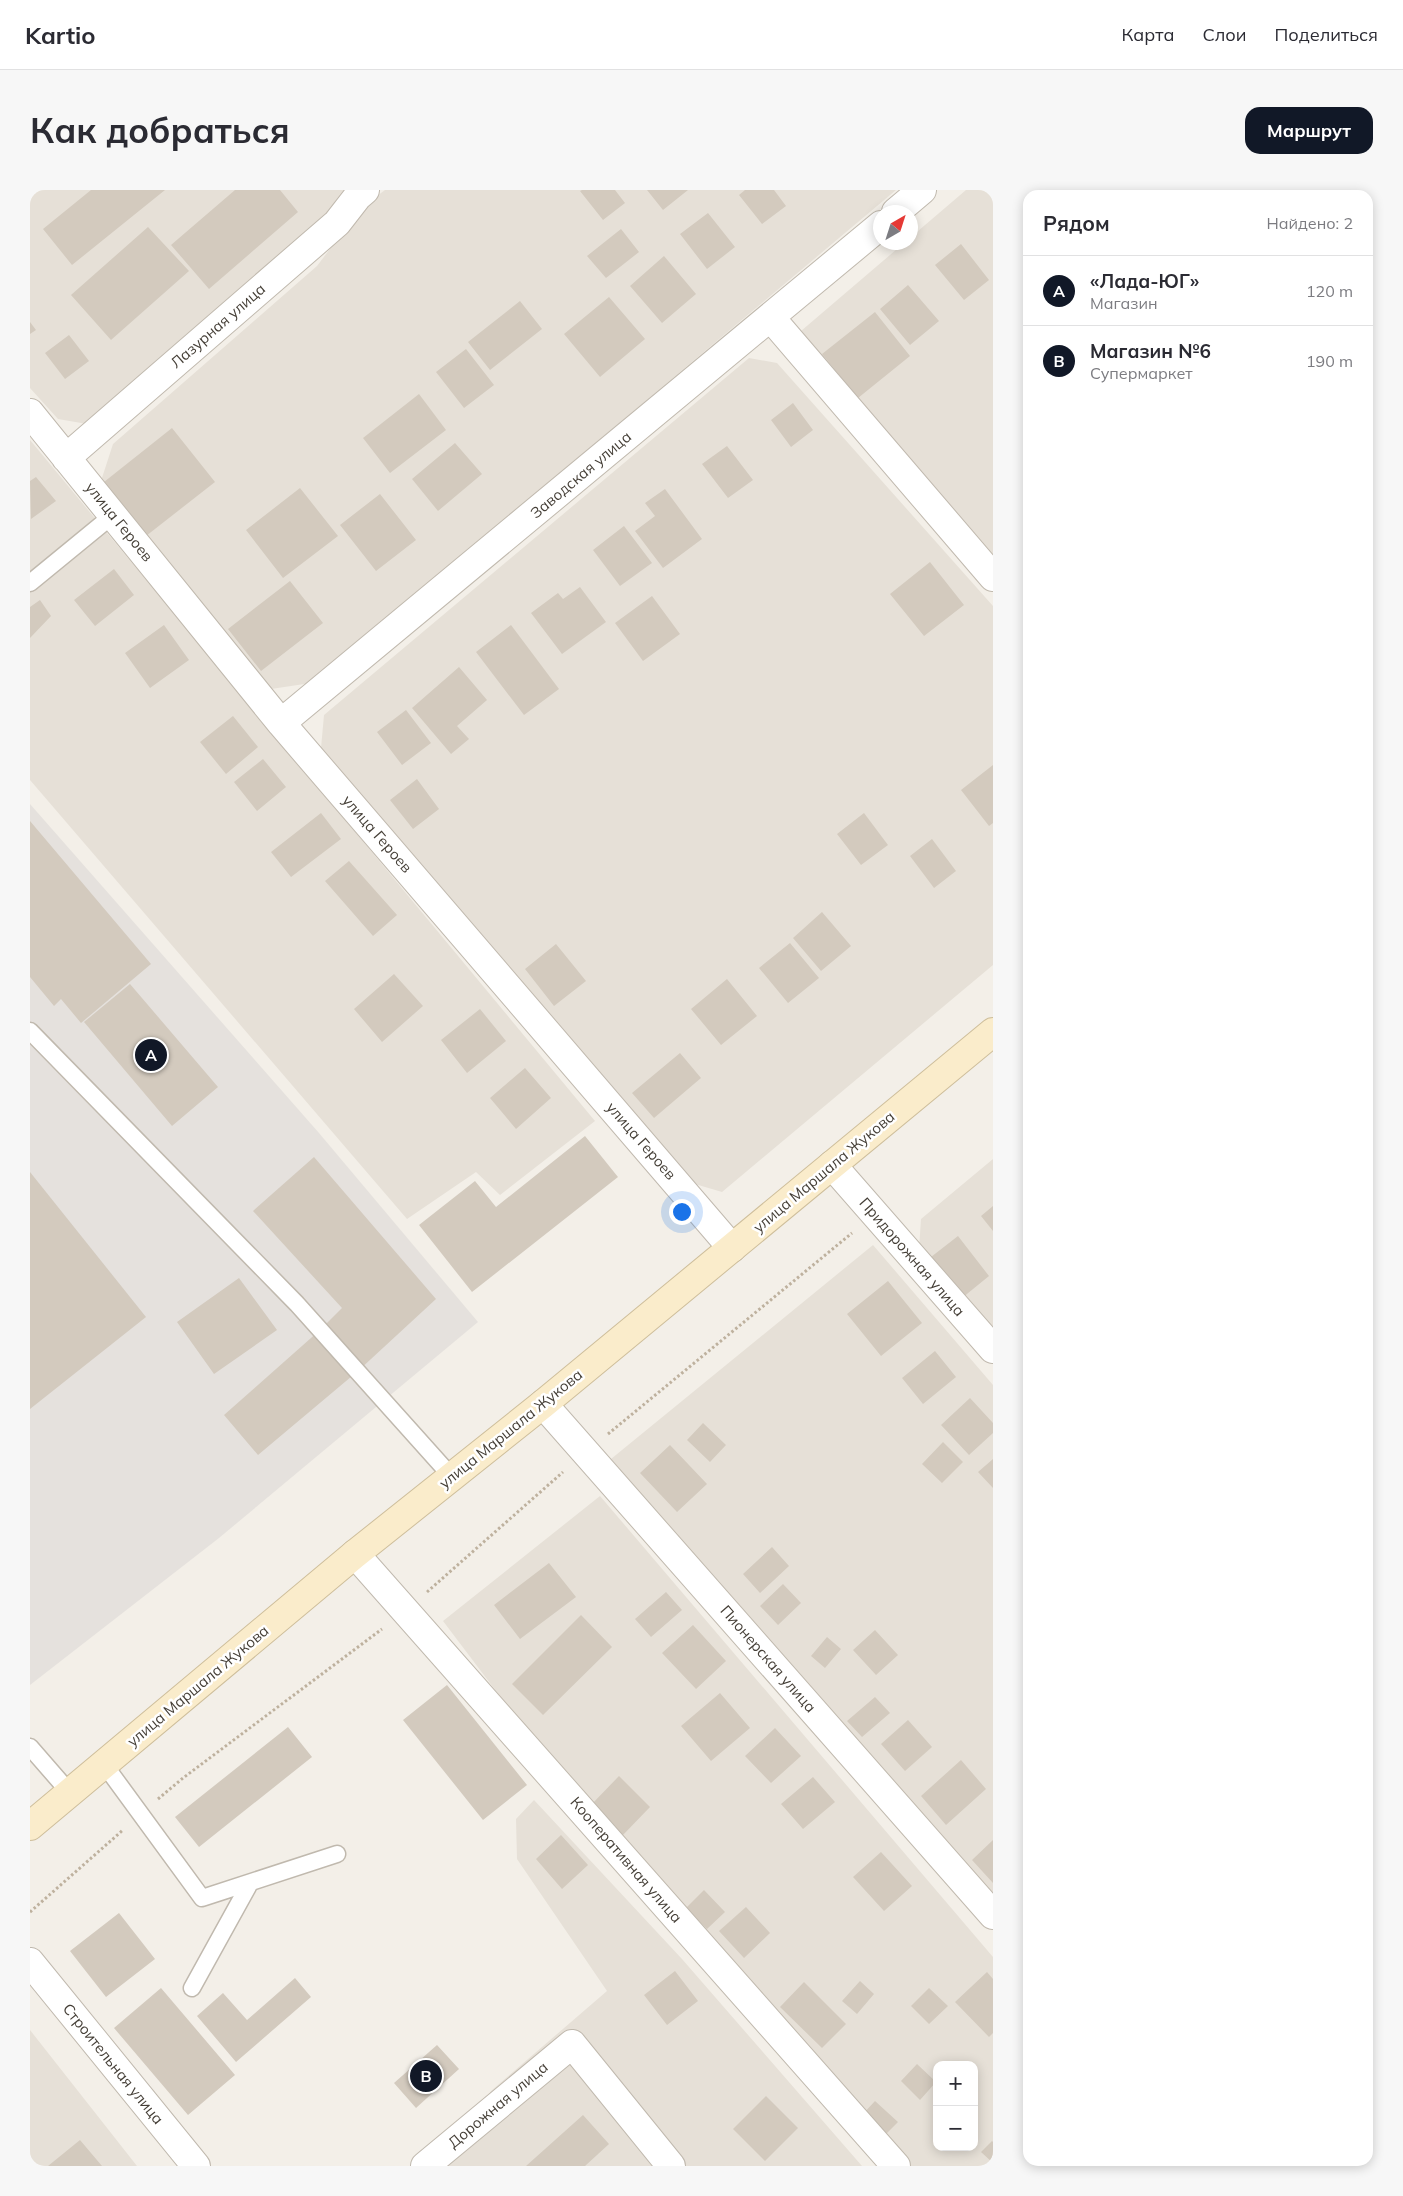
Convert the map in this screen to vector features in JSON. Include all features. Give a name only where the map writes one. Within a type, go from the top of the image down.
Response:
[{"type":"main road","name":"улица Маршала Жукова","points":[[30,1826],[355,1554],[543,1404],[993,1032]]},
{"type":"street","name":"Лазурная улица","points":[[66,458],[337,223],[365,190]]},
{"type":"street","points":[[904,205],[922,190]]},
{"type":"street","name":"Заводская улица","points":[[281,723],[771,318],[873,231]]},
{"type":"street","points":[[771,318],[993,577]]},
{"type":"street","name":"улица Героев","points":[[30,413],[281,723],[732,1248]]},
{"type":"street","name":"Придорожная улица","points":[[832,1165],[993,1349]]},
{"type":"street","name":"Пионерская улица","points":[[543,1404],[993,1915]]},
{"type":"street","name":"Кооперативная улица","points":[[355,1554],[896,2166]]},
{"type":"street","name":"Строительная улица","points":[[30,1962],[196,2166]]},
{"type":"street","name":"Дорожная улица","points":[[424,2166],[572,2044],[671,2166]]},
{"type":"lane","points":[[30,583],[113,514]]},
{"type":"lane","points":[[30,1031],[297,1304],[452,1476]]},
{"type":"lane","points":[[30,1747],[70,1792]]},
{"type":"lane","points":[[104,1764],[202,1898],[337,1854]]},
{"type":"lane","points":[[192,1988],[250,1883]]},
{"type":"path","points":[[30,1912],[183,1778],[406,1611],[585,1452],[875,1214]]},
{"type":"shaded area","points":[[30,190],[349,190],[312,229],[87,424],[58,419],[30,388]]},
{"type":"shaded area","points":[[385,190],[896,190],[878,205],[873,205],[873,209],[311,683],[271,689],[100,484],[113,444],[317,266],[361,208]]},
{"type":"shaded area","points":[[966,190],[993,190],[993,563],[806,348],[801,331],[896,250],[918,250],[918,231]]},
{"type":"shaded area","points":[[749,358],[777,363],[993,606],[993,965],[722,1192],[695,1184],[321,748],[324,715]]},
{"type":"shaded area","points":[[30,440],[595,1121],[500,1195],[476,1172],[407,1219],[30,780]]},
{"type":"shaded area","points":[[30,804],[319,1133],[478,1322],[219,1538],[30,1685]]},
{"type":"shaded area","points":[[993,1159],[993,1339],[919,1249],[921,1219]]},
{"type":"shaded area","points":[[873,1245],[993,1385],[993,1899],[838,1727],[611,1459]]},
{"type":"shaded area","points":[[600,1496],[993,1957],[993,2166],[905,2166],[571,1790],[443,1621]]},
{"type":"shaded area","points":[[534,1800],[682,1959],[862,2166],[441,2166],[491,2091],[607,1991],[517,1859],[516,1819]]},
{"type":"shaded area","points":[[30,2030],[137,2166],[30,2166]]},
{"type":"building","points":[[91,190],[165,190],[72,265],[43,229]]},
{"type":"building","points":[[235,190],[280,190],[298,212],[209,289],[171,245]]},
{"type":"building","points":[[615,190],[625,203],[603,220],[580,191]]},
{"type":"building","points":[[647,190],[688,190],[663,210]]},
{"type":"building","points":[[745,190],[774,190],[786,206],[762,224],[739,195]]},
{"type":"building","points":[[708,213],[735,247],[707,269],[680,234]]},
{"type":"building","points":[[148,227],[189,271],[111,340],[71,295]]},
{"type":"building","points":[[621,229],[639,252],[606,278],[587,256]]},
{"type":"building","points":[[961,244],[989,280],[964,300],[935,265]]},
{"type":"building","points":[[664,256],[696,294],[662,323],[630,286]]},
{"type":"building","points":[[908,285],[939,321],[910,345],[880,309]]},
{"type":"building","points":[[609,297],[645,339],[600,377],[564,334]]},
{"type":"building","points":[[520,301],[542,329],[490,370],[468,342]]},
{"type":"building","points":[[875,312],[910,356],[858,398],[822,354]]},
{"type":"building","points":[[30,322],[36,330],[30,334]]},
{"type":"building","points":[[69,335],[89,361],[65,379],[45,353]]},
{"type":"building","points":[[466,349],[494,385],[464,408],[436,372]]},
{"type":"building","points":[[419,394],[446,430],[390,473],[363,438]]},
{"type":"building","points":[[793,403],[813,430],[791,447],[771,420]]},
{"type":"building","points":[[172,428],[215,482],[146,536],[104,482]]},
{"type":"building","points":[[455,443],[482,474],[438,511],[412,479]]},
{"type":"building","points":[[727,446],[753,480],[728,498],[702,464]]},
{"type":"building","points":[[36,477],[56,501],[31,519],[30,481]]},
{"type":"building","points":[[300,488],[338,536],[283,578],[246,530]]},
{"type":"building","points":[[665,489],[702,539],[663,568],[635,531],[655,516],[645,503]]},
{"type":"building","points":[[380,494],[416,540],[376,571],[340,525]]},
{"type":"building","points":[[624,526],[652,563],[620,586],[593,550]]},
{"type":"building","points":[[930,562],[964,605],[924,636],[890,594]]},
{"type":"building","points":[[114,569],[134,595],[95,626],[74,600]]},
{"type":"building","points":[[290,581],[323,623],[261,671],[228,629]]},
{"type":"building","points":[[580,587],[606,622],[562,654],[531,613],[558,593],[563,599]]},
{"type":"building","points":[[652,596],[680,634],[643,661],[615,623]]},
{"type":"building","points":[[40,600],[51,616],[30,638],[30,607]]},
{"type":"building","points":[[164,625],[189,660],[150,688],[125,653]]},
{"type":"building","points":[[511,625],[559,689],[524,715],[476,652]]},
{"type":"building","points":[[459,667],[487,700],[457,726],[469,739],[451,754],[412,708]]},
{"type":"building","points":[[406,710],[431,743],[402,765],[377,732]]},
{"type":"building","points":[[233,716],[258,747],[226,774],[200,742]]},
{"type":"building","points":[[263,759],[286,787],[257,811],[234,782]]},
{"type":"building","points":[[993,765],[993,823],[989,826],[961,790]]},
{"type":"building","points":[[417,779],[439,809],[413,829],[390,800]]},
{"type":"building","points":[[321,813],[341,839],[291,877],[271,852]]},
{"type":"building","points":[[864,813],[888,845],[861,865],[837,834]]},
{"type":"building","points":[[30,821],[151,964],[81,1023],[61,999],[54,1006],[30,977]]},
{"type":"building","points":[[932,839],[956,871],[934,888],[910,856]]},
{"type":"building","points":[[349,861],[397,915],[373,936],[325,881]]},
{"type":"building","points":[[822,912],[851,946],[821,971],[793,938]]},
{"type":"building","points":[[790,943],[819,978],[788,1003],[759,968]]},
{"type":"building","points":[[556,944],[586,981],[554,1006],[525,969]]},
{"type":"building","points":[[394,974],[423,1006],[382,1042],[354,1009]]},
{"type":"building","points":[[727,979],[757,1016],[721,1045],[691,1009]]},
{"type":"building","points":[[130,984],[218,1087],[172,1126],[84,1022]]},
{"type":"building","points":[[480,1009],[506,1041],[467,1073],[441,1040]]},
{"type":"building","points":[[680,1053],[701,1078],[654,1118],[632,1093]]},
{"type":"building","points":[[525,1068],[551,1098],[516,1129],[490,1098]]},
{"type":"building","points":[[585,1136],[618,1177],[472,1292],[419,1225],[475,1181],[496,1207]]},
{"type":"building","points":[[314,1157],[436,1299],[358,1371],[258,1455],[224,1415],[320,1330],[342,1308],[253,1211]]},
{"type":"building","points":[[30,1172],[146,1317],[30,1409]]},
{"type":"building","points":[[993,1206],[993,1231],[981,1216]]},
{"type":"building","points":[[958,1236],[989,1276],[962,1298],[931,1257]]},
{"type":"building","points":[[239,1278],[277,1330],[214,1374],[177,1322]]},
{"type":"building","points":[[888,1281],[922,1323],[881,1356],[847,1314]]},
{"type":"building","points":[[935,1351],[956,1377],[923,1404],[902,1378]]},
{"type":"building","points":[[970,1398],[993,1423],[993,1433],[969,1455],[941,1425]]},
{"type":"building","points":[[703,1423],[726,1445],[710,1462],[687,1440]]},
{"type":"building","points":[[943,1442],[963,1462],[942,1483],[922,1464]]},
{"type":"building","points":[[670,1445],[707,1484],[677,1512],[640,1473]]},
{"type":"building","points":[[993,1459],[993,1488],[978,1472]]},
{"type":"building","points":[[772,1547],[789,1566],[760,1593],[743,1574]]},
{"type":"building","points":[[549,1563],[576,1597],[520,1639],[494,1605]]},
{"type":"building","points":[[783,1584],[801,1603],[778,1625],[760,1606]]},
{"type":"building","points":[[666,1592],[682,1610],[651,1637],[635,1619]]},
{"type":"building","points":[[581,1615],[612,1647],[543,1715],[512,1684]]},
{"type":"building","points":[[693,1625],[726,1661],[696,1689],[662,1653]]},
{"type":"building","points":[[875,1630],[898,1655],[876,1675],[853,1650]]},
{"type":"building","points":[[827,1637],[841,1649],[825,1668],[811,1656]]},
{"type":"building","points":[[447,1685],[527,1785],[483,1820],[403,1720]]},
{"type":"building","points":[[720,1693],[750,1728],[711,1761],[681,1726]]},
{"type":"building","points":[[875,1697],[890,1713],[862,1737],[847,1721]]},
{"type":"building","points":[[908,1720],[932,1747],[905,1771],[881,1744]]},
{"type":"building","points":[[288,1727],[312,1757],[199,1847],[175,1817]]},
{"type":"building","points":[[775,1728],[801,1756],[771,1783],[745,1756]]},
{"type":"building","points":[[961,1760],[986,1789],[946,1825],[921,1796]]},
{"type":"building","points":[[619,1776],[650,1807],[622,1836],[591,1805]]},
{"type":"building","points":[[813,1777],[835,1802],[803,1829],[781,1804]]},
{"type":"building","points":[[561,1835],[588,1865],[562,1889],[536,1859]]},
{"type":"building","points":[[993,1840],[993,1883],[972,1860]]},
{"type":"building","points":[[881,1852],[912,1886],[884,1911],[853,1877]]},
{"type":"building","points":[[704,1890],[725,1912],[707,1929],[686,1908]]},
{"type":"building","points":[[746,1907],[770,1933],[744,1958],[719,1931]]},
{"type":"building","points":[[119,1913],[155,1959],[106,1997],[70,1951]]},
{"type":"building","points":[[675,1971],[698,2001],[667,2025],[644,1995]]},
{"type":"building","points":[[987,1972],[993,1979],[993,2033],[989,2037],[955,2002]]},
{"type":"building","points":[[295,1978],[311,1997],[236,2062],[197,2016],[223,1993],[247,2020]]},
{"type":"building","points":[[860,1981],[874,1994],[857,2014],[842,2001]]},
{"type":"building","points":[[804,1982],[846,2024],[822,2048],[780,2007]]},
{"type":"building","points":[[161,1988],[235,2075],[188,2115],[114,2028]]},
{"type":"building","points":[[929,1988],[948,2006],[929,2024],[911,2006]]},
{"type":"building","points":[[437,2045],[459,2069],[416,2108],[394,2083]]},
{"type":"building","points":[[917,2064],[933,2079],[933,2085],[920,2100],[901,2081]]},
{"type":"building","points":[[766,2096],[798,2128],[765,2161],[733,2129]]},
{"type":"building","points":[[875,2101],[898,2122],[884,2136],[862,2115]]},
{"type":"building","points":[[583,2115],[609,2144],[585,2166],[526,2166]]},
{"type":"building","points":[[80,2140],[102,2166],[48,2166]]},
{"type":"building","points":[[993,2142],[993,2163],[981,2152]]},
{"type":"place","name":"«Лада-ЮГ»","points":[[151,1055]]},
{"type":"place","name":"Магазин №6","points":[[426,2076]]}]
